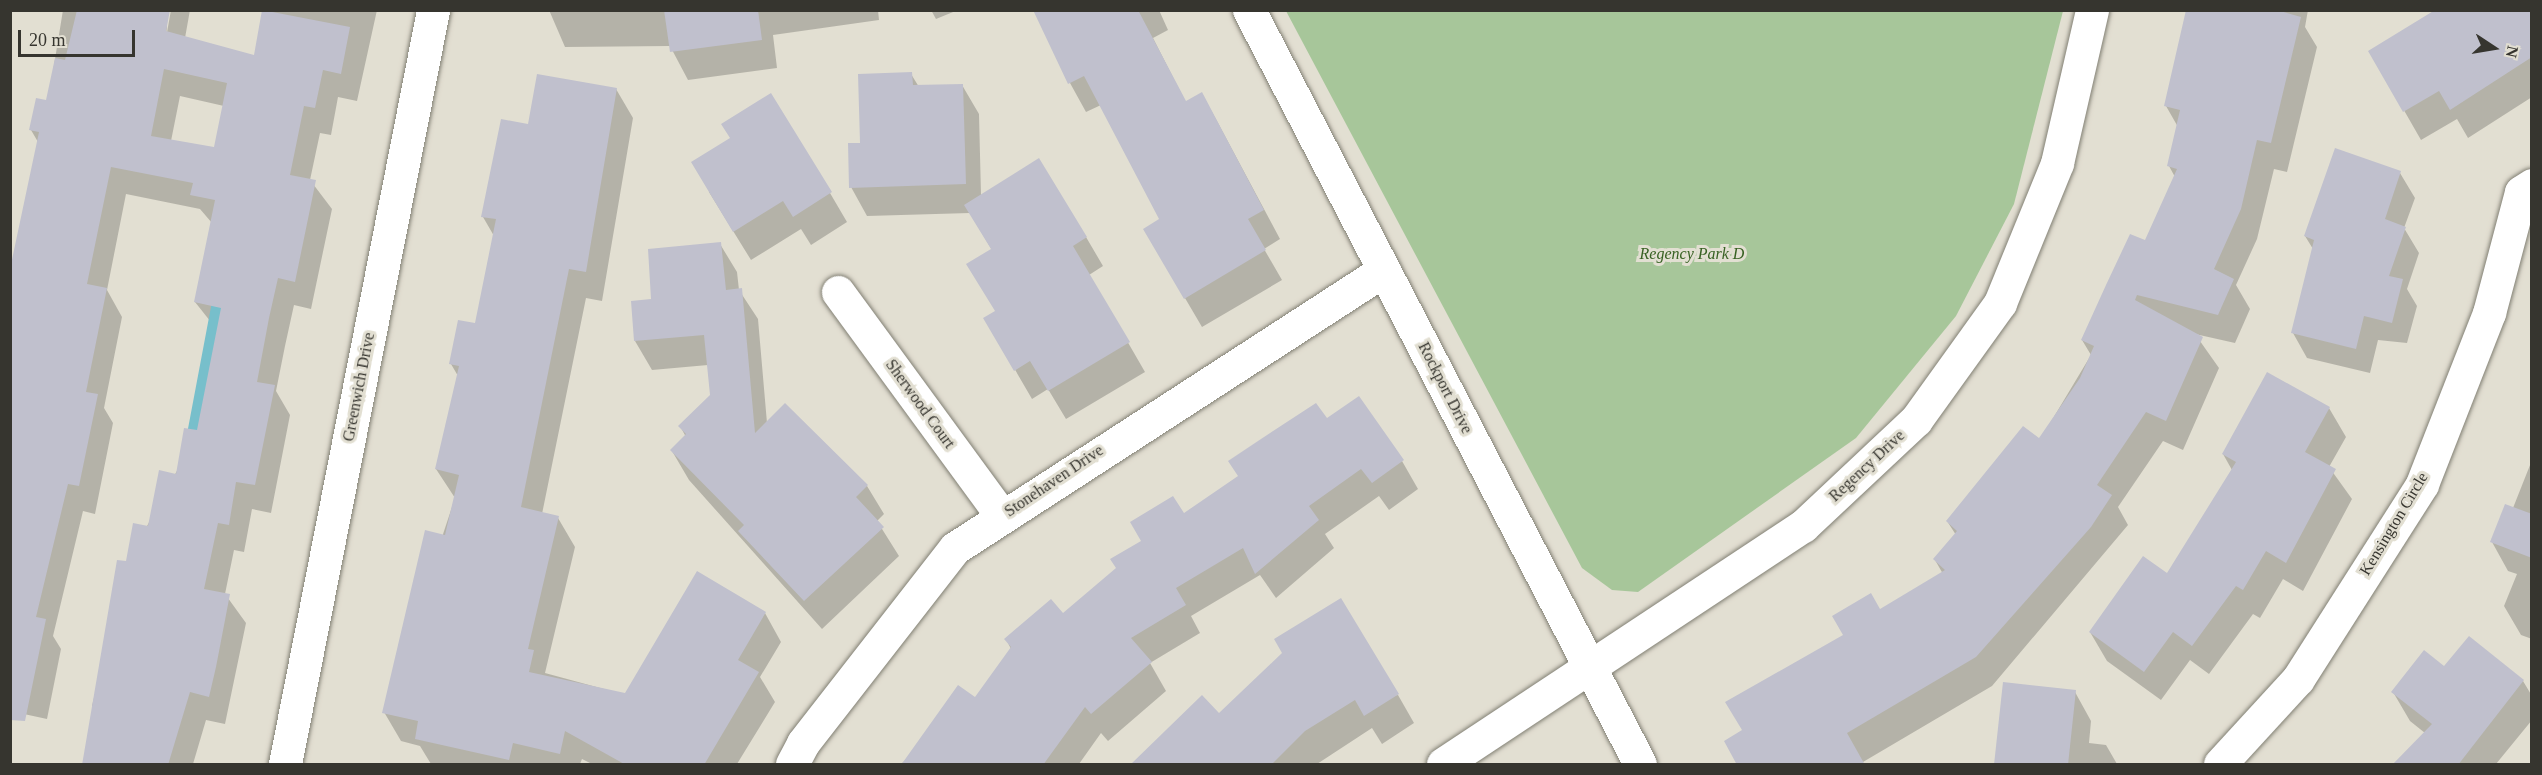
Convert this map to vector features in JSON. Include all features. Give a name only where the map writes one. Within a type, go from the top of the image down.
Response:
[{"type":"street","name":"Greenwich Drive","points":[[285,765],[433,10]]},
{"type":"street","name":"Rockport Drive","points":[[1249,10],[1640,765]]},
{"type":"street","name":"Regency Drive","points":[[1443,765],[1588,664],[1803,526],[1916,420],[2001,303],[2057,163],[2092,10]]},
{"type":"street","name":"Kensington Circle","points":[[2220,765],[2298,679],[2422,484],[2489,313],[2521,192],[2532,185]]},
{"type":"street","name":"Stonehaven Drive","points":[[792,765],[803,742],[955,548],[1384,270]]},
{"type":"street","name":"Sherwood Court","points":[[838,292],[1002,516]]},
{"type":"green space","name":"Regency Park D","points":[[1286,11],[2063,11],[2014,204],[1956,316],[1856,438],[1638,592],[1612,590],[1582,568]]},
{"type":"building","points":[[77,10],[170,10],[166,31],[254,55],[262,10],[350,27],[341,74],[323,70],[315,108],[304,106],[290,175],[316,180],[295,282],[278,278],[269,318],[257,382],[275,385],[255,485],[236,482],[229,525],[218,523],[204,589],[230,594],[216,667],[209,697],[190,692],[168,765],[82,765],[117,560],[126,561],[133,523],[148,526],[159,470],[176,474],[184,428],[197,430],[221,308],[194,302],[215,200],[190,195],[193,183],[111,167],[87,284],[107,288],[86,392],[98,394],[79,486],[68,484],[36,617],[46,619],[25,721],[10,720],[10,269],[39,132],[29,130],[36,98],[46,100],[55,58],[65,60]],"holes":[[[164,69],[227,83],[214,147],[151,136]]]},
{"type":"building","points":[[664,10],[758,10],[762,40],[670,52]]},
{"type":"building","points":[[1033,10],[1138,10],[1186,101],[1202,92],[1264,210],[1248,219],[1266,250],[1184,299],[1143,229],[1159,219],[1084,76],[1068,84]]},
{"type":"building","points":[[2186,10],[2277,10],[2301,17],[2271,143],[2257,140],[2241,209],[2214,269],[2234,279],[2218,315],[2137,295],[2135,300],[2203,337],[2166,421],[2146,412],[2097,485],[2112,495],[2091,527],[1976,657],[1847,733],[1865,765],[1737,765],[1724,741],[1742,730],[1725,702],[1843,635],[1832,616],[1871,593],[1880,609],[1945,570],[1933,559],[1957,531],[1946,521],[2023,426],[2039,438],[2080,378],[2094,346],[2081,340],[2106,285],[2130,234],[2145,240],[2177,169],[2167,166],[2180,110],[2164,106]]},
{"type":"building","points":[[2435,10],[2531,10],[2532,57],[2450,110],[2439,91],[2403,112],[2368,51]]},
{"type":"building","points":[[912,72],[913,85],[963,84],[966,184],[849,188],[848,143],[860,143],[858,74]]},
{"type":"building","points":[[537,74],[617,88],[586,272],[569,269],[521,507],[559,516],[528,649],[534,650],[529,672],[625,693],[697,571],[766,612],[738,660],[759,672],[704,765],[626,765],[565,731],[560,754],[513,743],[509,760],[415,739],[418,721],[382,713],[425,530],[445,535],[459,475],[435,469],[459,366],[449,364],[458,320],[475,323],[496,219],[481,217],[501,119],[528,124]]},
{"type":"building","points":[[771,93],[832,192],[793,217],[783,201],[733,232],[691,162],[730,138],[721,124]]},
{"type":"building","points":[[2335,148],[2401,171],[2385,219],[2406,227],[2389,276],[2403,279],[2392,323],[2364,316],[2356,349],[2291,333],[2314,240],[2304,236]]},
{"type":"building","points":[[1039,158],[1087,237],[1073,246],[1130,342],[1048,391],[1030,361],[1014,371],[983,318],[995,311],[966,264],[991,249],[964,205]]},
{"type":"building","points":[[721,242],[726,290],[742,288],[755,433],[785,403],[868,485],[856,497],[884,527],[804,601],[738,531],[744,525],[670,450],[686,434],[678,426],[710,395],[704,335],[634,341],[631,301],[651,299],[648,249]]},
{"type":"building","points":[[2267,372],[2330,407],[2305,452],[2336,469],[2286,563],[2266,551],[2243,590],[2236,586],[2192,646],[2173,632],[2144,672],[2089,632],[2143,556],[2167,573],[2236,462],[2222,454]]},
{"type":"building","points":[[1359,396],[1404,460],[1372,483],[1361,469],[1309,506],[1319,520],[1255,574],[1243,548],[1176,588],[1186,605],[1131,638],[1152,662],[1091,714],[1085,707],[1043,765],[901,765],[958,685],[975,697],[1011,647],[1004,639],[1051,599],[1063,613],[1116,568],[1110,559],[1141,541],[1130,522],[1173,496],[1184,513],[1238,476],[1228,461],[1316,403],[1327,418]]},
{"type":"building","points":[[2505,504],[2532,514],[2532,558],[2490,542]]},
{"type":"building","points":[[1341,598],[1399,694],[1364,716],[1355,700],[1305,731],[1271,765],[1130,765],[1202,695],[1219,713],[1282,653],[1274,639]]},
{"type":"building","points":[[2469,636],[2524,680],[2458,765],[2392,765],[2432,724],[2391,692],[2424,650],[2444,666]]},
{"type":"building","points":[[2003,682],[2076,690],[2068,765],[1994,765]]},
{"type":"waterway","points":[[191,445],[220,291]]}]
